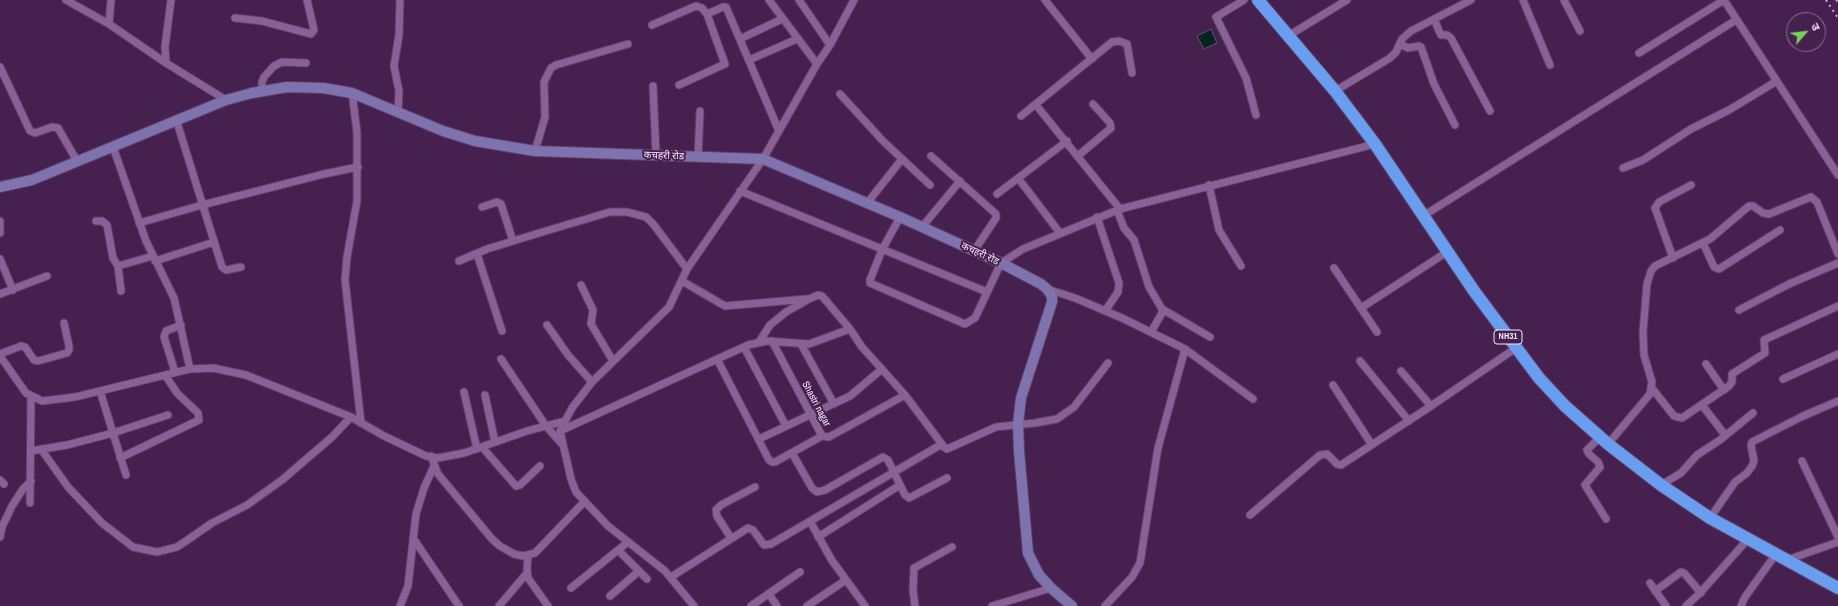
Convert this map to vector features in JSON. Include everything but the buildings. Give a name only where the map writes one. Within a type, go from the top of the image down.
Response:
[{"type":"highway","name":"NH31","points":[[1258,0],[1335,91],[1375,144],[1447,252],[1516,348],[1540,378],[1566,406],[1604,441],[1661,485],[1710,518],[1838,588]]},
{"type":"main road","name":"कचहरी रोड","points":[[0,187],[32,180],[226,100],[279,88],[323,88],[352,93],[443,131],[475,142],[535,151],[762,159],[868,202],[1001,263],[1041,284],[1048,290]]},
{"type":"main road","points":[[1048,290],[1052,296],[1052,302],[1025,381],[1018,424],[1028,553],[1039,575],[1051,588],[1072,606]]},
{"type":"street","points":[[66,0],[110,24],[166,63],[226,100]]},
{"type":"street","points":[[110,24],[111,0]]},
{"type":"street","points":[[166,63],[165,47],[171,0]]},
{"type":"street","points":[[235,18],[262,20],[310,34],[314,30],[307,0]]},
{"type":"street","points":[[398,112],[399,91],[394,66],[399,34],[400,0]]},
{"type":"street","points":[[769,0],[817,64]]},
{"type":"street","points":[[799,0],[830,45]]},
{"type":"street","points":[[694,606],[671,577],[608,526],[576,492],[571,479],[560,431],[580,396],[613,361],[661,316],[676,295],[687,269],[762,159],[817,64],[830,45],[854,0]]},
{"type":"street","points":[[1045,0],[1092,58]]},
{"type":"street","points":[[1244,0],[1216,17],[1246,78],[1256,114]]},
{"type":"street","points":[[1288,36],[1347,0]]},
{"type":"street","points":[[1335,91],[1390,58],[1396,52],[1402,39],[1411,31],[1471,0]]},
{"type":"street","points":[[1523,0],[1550,65]]},
{"type":"street","points":[[1564,0],[1580,31]]},
{"type":"street","points":[[1639,53],[1724,0],[1838,175]]},
{"type":"street","points":[[652,25],[696,6],[702,8],[706,14],[725,64],[680,85]]},
{"type":"street","points":[[706,14],[726,7],[779,131]]},
{"type":"street","points":[[740,39],[782,19]]},
{"type":"street","points":[[1434,19],[1441,35],[1447,34],[1451,38],[1490,111]]},
{"type":"street","points":[[1423,216],[1736,20]]},
{"type":"street","points":[[749,60],[797,39]]},
{"type":"street","points":[[1021,116],[1112,42],[1124,42],[1128,48],[1132,73]]},
{"type":"street","points":[[535,151],[545,117],[544,82],[551,68],[556,65],[628,44]]},
{"type":"street","points":[[1400,44],[1408,48],[1421,47],[1434,84],[1455,125]]},
{"type":"street","points":[[262,91],[262,82],[264,77],[274,66],[282,62],[306,63]]},
{"type":"street","points":[[0,67],[30,131],[35,133],[52,127],[58,128],[77,161]]},
{"type":"street","points":[[1623,168],[1642,160],[1691,128],[1729,110],[1777,82]]},
{"type":"street","points":[[653,86],[656,155]]},
{"type":"street","points":[[352,93],[357,132],[358,167],[356,207],[347,258],[345,280],[361,423]]},
{"type":"street","points":[[840,94],[883,141],[930,185]]},
{"type":"street","points":[[1079,155],[1111,128],[1110,123],[1093,104]]},
{"type":"street","points":[[1036,105],[1079,155],[1119,210],[1124,228],[1134,240],[1149,287],[1162,309],[1210,337]]},
{"type":"street","points":[[698,156],[700,111]]},
{"type":"street","points":[[176,120],[223,269],[240,266]]},
{"type":"street","points":[[997,194],[1067,141]]},
{"type":"street","points":[[900,217],[882,250],[870,283],[965,324],[975,318],[1001,263],[1023,249],[1119,210],[1209,185],[1375,144]]},
{"type":"street","points":[[113,147],[139,223],[154,259],[174,298],[182,325],[190,369]]},
{"type":"street","points":[[931,156],[996,214],[996,218],[974,251]]},
{"type":"street","points":[[868,202],[902,159]]},
{"type":"street","points":[[139,223],[202,205],[324,174],[358,167]]},
{"type":"street","points":[[1018,178],[1060,233]]},
{"type":"street","points":[[922,227],[960,181]]},
{"type":"street","points":[[1209,185],[1219,230],[1241,266]]},
{"type":"street","points":[[1673,258],[1655,208],[1659,202],[1691,185]]},
{"type":"street","points":[[740,191],[987,292]]},
{"type":"street","points":[[1606,519],[1585,485],[1600,467],[1598,462],[1589,454],[1587,450],[1604,441],[1648,399],[1651,387],[1643,343],[1647,284],[1651,271],[1655,266],[1703,243],[1749,206],[1753,206],[1763,213],[1769,214],[1811,197],[1816,202],[1838,254]]},
{"type":"street","points":[[482,207],[497,202],[501,204],[513,241]]},
{"type":"street","points":[[459,262],[513,241],[610,212],[636,213],[646,217],[654,225],[687,269]]},
{"type":"street","points":[[1097,218],[1119,282],[1118,292],[1105,311]]},
{"type":"street","points":[[0,221],[0,233]]},
{"type":"street","points":[[96,221],[102,221],[107,225],[113,258],[118,266],[122,291]]},
{"type":"street","points":[[1703,243],[1714,267],[1719,269],[1780,230]]},
{"type":"street","points":[[118,266],[154,259],[214,242]]},
{"type":"street","points":[[1361,308],[1447,252]]},
{"type":"street","points":[[477,254],[502,331]]},
{"type":"street","points":[[0,259],[13,290]]},
{"type":"street","points":[[1739,310],[1789,284],[1838,263]]},
{"type":"street","points":[[1334,268],[1377,332]]},
{"type":"street","points":[[0,294],[47,276]]},
{"type":"street","points":[[682,281],[725,306],[809,299]]},
{"type":"street","points":[[581,285],[593,310],[591,324],[613,361]]},
{"type":"street","points":[[1048,290],[1063,293],[1105,311],[1151,332],[1185,350],[1253,399]]},
{"type":"street","points":[[759,342],[770,325],[798,304],[818,295],[822,296],[850,329],[862,347],[905,396],[942,444],[948,449],[990,429],[1047,421],[1066,414],[1081,399],[1108,362]]},
{"type":"street","points":[[1651,387],[1670,412],[1678,418],[1702,405],[1731,384],[1732,374],[1765,353],[1766,351],[1763,344],[1764,340],[1838,306]]},
{"type":"street","points":[[1151,332],[1162,313],[1162,309]]},
{"type":"street","points":[[64,323],[69,346],[69,350],[67,352],[38,361],[34,360],[25,347],[21,346],[0,355],[20,386],[31,397],[42,401],[57,400],[100,391],[190,369],[212,368],[246,375],[351,417],[384,436],[422,454],[438,458],[480,448],[565,421]]},
{"type":"street","points":[[175,372],[164,337],[166,331],[182,325]]},
{"type":"street","points":[[547,325],[568,355],[592,382]]},
{"type":"street","points":[[560,431],[744,347],[759,342],[772,341],[801,344],[816,342],[850,329]]},
{"type":"street","name":"Shastri nagar","points":[[772,341],[822,436],[829,437],[905,396]]},
{"type":"street","points":[[801,344],[834,404]]},
{"type":"street","points":[[744,347],[786,426]]},
{"type":"street","points":[[1250,515],[1320,455],[1328,454],[1337,464],[1341,464],[1409,421],[1516,348]]},
{"type":"street","points":[[1105,606],[1132,577],[1140,564],[1158,448],[1185,350]]},
{"type":"street","points":[[1784,379],[1838,354]]},
{"type":"street","points":[[501,359],[546,426],[562,444]]},
{"type":"street","points":[[718,359],[758,439],[772,462],[775,462],[822,436]]},
{"type":"street","points":[[1360,362],[1409,421]]},
{"type":"street","points":[[1706,364],[1724,390]]},
{"type":"street","points":[[758,439],[856,393],[882,369]]},
{"type":"street","points":[[1401,371],[1431,406]]},
{"type":"street","points":[[120,458],[199,420],[198,413],[177,393],[165,375]]},
{"type":"street","points":[[1333,385],[1372,445]]},
{"type":"street","points":[[100,391],[126,475]]},
{"type":"street","points":[[464,392],[480,448],[516,486],[520,485],[540,466]]},
{"type":"street","points":[[485,395],[495,442]]},
{"type":"street","points":[[30,503],[31,397]]},
{"type":"street","points":[[1710,518],[1734,482],[1747,473],[1752,466],[1754,461],[1751,445],[1752,442],[1801,417],[1838,402]]},
{"type":"street","points":[[1702,405],[1725,435]]},
{"type":"street","points":[[1661,485],[1681,473],[1697,455],[1753,413]]},
{"type":"street","points":[[31,451],[67,445],[112,433],[168,415]]},
{"type":"street","points":[[41,449],[68,487],[102,523],[133,547],[157,552],[177,546],[212,522],[247,505],[282,480],[323,446],[351,417]]},
{"type":"street","points":[[671,577],[744,529],[750,528],[767,546],[810,522],[893,471],[942,444]]},
{"type":"street","points":[[792,453],[812,488],[817,492],[824,490],[883,457],[888,460],[904,495],[911,497],[947,478]]},
{"type":"street","points":[[431,456],[434,466],[453,493],[500,546],[514,554],[528,556],[535,553],[584,502]]},
{"type":"street","points":[[1802,461],[1838,537]]},
{"type":"street","points":[[400,606],[408,586],[416,514],[424,488],[434,466]]},
{"type":"street","points":[[0,537],[2,527],[12,506],[22,489],[31,481]]},
{"type":"street","points":[[818,537],[900,485]]},
{"type":"street","points":[[731,538],[717,516],[716,510],[721,505],[755,487]]},
{"type":"street","points":[[810,522],[846,580],[865,606]]},
{"type":"street","points":[[413,538],[459,606]]},
{"type":"street","points":[[1686,606],[1701,593],[1748,539]]},
{"type":"street","points":[[571,588],[628,542]]},
{"type":"street","points":[[1787,560],[1838,542]]},
{"type":"street","points":[[915,606],[913,590],[914,568],[952,547]]},
{"type":"street","points":[[618,550],[647,579]]},
{"type":"street","points":[[1741,606],[1745,597],[1776,554]]},
{"type":"street","points":[[528,556],[527,573],[532,584],[548,606]]},
{"type":"street","points":[[610,596],[639,571]]},
{"type":"street","points":[[752,606],[800,572]]},
{"type":"street","points":[[1655,591],[1681,572],[1684,573],[1701,593]]},
{"type":"street","points":[[500,606],[527,573]]},
{"type":"street","points":[[807,606],[846,580]]},
{"type":"street","points":[[1650,583],[1666,606]]},
{"type":"street","points":[[992,606],[1051,588]]},
{"type":"street","points":[[769,594],[777,606]]},
{"type":"shaded area","points":[[1211,29],[1217,43],[1204,49],[1197,36]]},
{"type":"railway","points":[[1826,0],[1838,18]]}]
